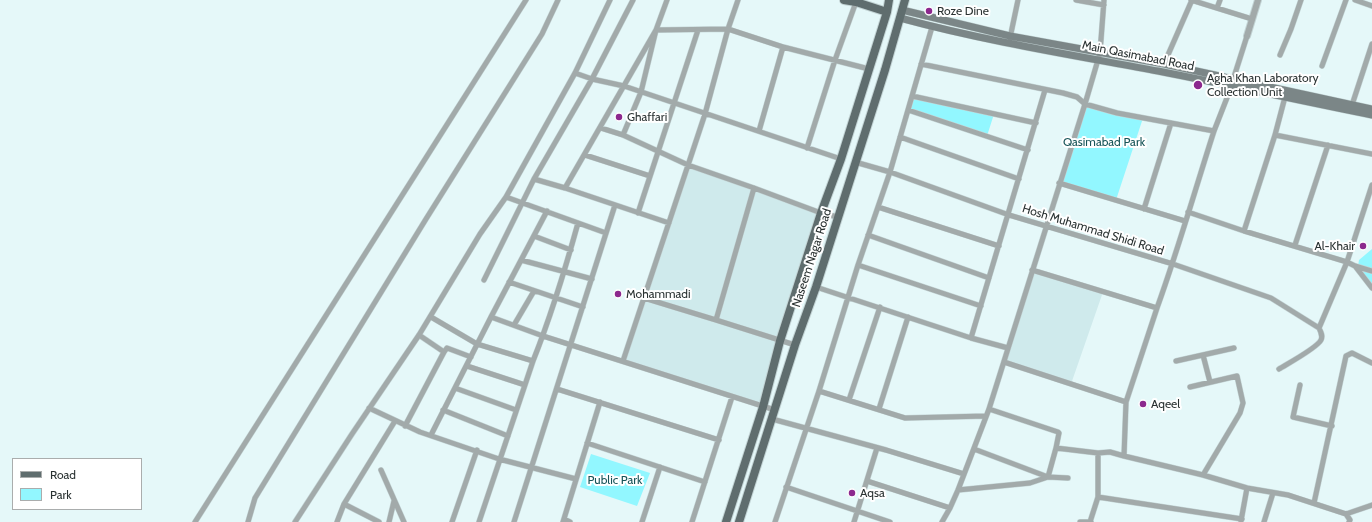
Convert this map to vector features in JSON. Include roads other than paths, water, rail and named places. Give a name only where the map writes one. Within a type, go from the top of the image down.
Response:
[{"type":"main road","points":[[844,0],[856,2],[887,12]]},
{"type":"main road","name":"Naseem Nagar Road","points":[[726,522],[763,407],[780,341],[841,159],[890,0]]},
{"type":"main road","name":"Naseem Nagar Road","points":[[739,522],[816,287],[885,70],[905,0]]},
{"type":"main road","name":"Main Qasimabad Road","points":[[901,14],[932,27],[1009,39],[1372,109]]},
{"type":"main road","name":"Main Qasimabad Road","points":[[901,14],[1009,39]]},
{"type":"main road","name":"Main Qasimabad Road","points":[[1099,56],[1164,64],[1285,98],[1372,115]]},
{"type":"main road","points":[[841,159],[855,162]]},
{"type":"street","points":[[195,522],[526,0]]},
{"type":"street","points":[[248,522],[255,498],[426,219],[542,34],[558,0]]},
{"type":"street","points":[[295,522],[431,317],[480,234],[506,197],[575,73],[610,0]]},
{"type":"street","points":[[484,280],[534,179],[592,79],[633,0]]},
{"type":"street","points":[[623,135],[641,92],[656,30],[667,0]]},
{"type":"street","points":[[623,361],[705,114],[728,29],[738,0]]},
{"type":"street","points":[[1009,39],[1018,0]]},
{"type":"street","points":[[942,522],[958,490],[989,409],[1099,56],[1104,3],[1076,0]]},
{"type":"street","points":[[1164,64],[1192,0],[1252,19]]},
{"type":"street","points":[[1217,8],[1220,0]]},
{"type":"street","points":[[1124,456],[1126,402],[1156,308],[1173,264],[1185,221],[1214,131],[1232,83],[1258,0]]},
{"type":"street","points":[[1280,55],[1301,0]]},
{"type":"street","points":[[1322,66],[1346,0]]},
{"type":"street","points":[[1355,0],[1372,6]]},
{"type":"street","points":[[807,148],[835,60],[856,2]]},
{"type":"street","points":[[775,522],[819,391],[858,265],[890,172],[932,27]]},
{"type":"street","points":[[656,30],[728,29],[783,47],[869,69]]},
{"type":"street","points":[[565,188],[601,128],[656,30]]},
{"type":"street","points":[[638,213],[698,30]]},
{"type":"street","points":[[1352,105],[1372,44]]},
{"type":"street","points":[[759,131],[783,47]]},
{"type":"street","points":[[921,64],[1045,90],[1077,98],[1085,104],[1117,113],[1214,131]]},
{"type":"street","points":[[575,73],[592,79],[624,86],[841,159]]},
{"type":"street","points":[[971,338],[1009,215],[1045,90]]},
{"type":"street","points":[[912,96],[1036,123]]},
{"type":"street","points":[[1244,231],[1275,135],[1285,98]]},
{"type":"street","points":[[908,110],[1028,150]]},
{"type":"street","points":[[1144,209],[1171,123]]},
{"type":"street","points":[[601,128],[623,135],[688,166],[822,213],[838,217]]},
{"type":"street","points":[[1275,135],[1372,154]]},
{"type":"street","points":[[900,137],[1019,179]]},
{"type":"street","points":[[1294,246],[1328,145]]},
{"type":"street","points":[[585,155],[650,176]]},
{"type":"street","name":"Hosh Muhammad Shidi Road","points":[[855,162],[890,172],[1009,215],[1173,264],[1271,298],[1319,328]]},
{"type":"street","points":[[534,179],[669,223]]},
{"type":"street","points":[[1060,183],[1185,221]]},
{"type":"street","points":[[1278,370],[1312,348],[1321,340],[1322,334],[1319,328],[1347,262],[1372,185]]},
{"type":"street","points":[[716,320],[754,188]]},
{"type":"street","points":[[506,197],[606,233]]},
{"type":"street","points":[[514,522],[615,205]]},
{"type":"street","points":[[878,207],[999,246]]},
{"type":"street","points":[[431,435],[491,316],[547,212]]},
{"type":"street","points":[[1188,212],[1244,231],[1347,262],[1355,266],[1372,270]]},
{"type":"street","points":[[479,522],[532,361],[543,336],[578,223]]},
{"type":"street","points":[[868,235],[989,278]]},
{"type":"street","points":[[534,236],[570,250]]},
{"type":"street","points":[[521,260],[592,279]]},
{"type":"street","points":[[858,265],[981,306]]},
{"type":"street","points":[[1355,266],[1372,288]]},
{"type":"street","points":[[1032,270],[1156,308]]},
{"type":"street","points":[[509,282],[583,307]]},
{"type":"street","points":[[816,287],[971,338],[1008,348]]},
{"type":"street","points":[[514,325],[534,291]]},
{"type":"street","points":[[644,298],[796,345]]},
{"type":"street","points":[[849,400],[880,307]]},
{"type":"street","points":[[491,316],[543,336],[775,410]]},
{"type":"street","points":[[431,317],[477,344],[532,361]]},
{"type":"street","points":[[879,410],[908,317]]},
{"type":"street","points":[[419,335],[444,352]]},
{"type":"street","points":[[406,426],[447,348],[471,357]]},
{"type":"street","points":[[1176,361],[1234,348]]},
{"type":"street","points":[[1314,503],[1332,426],[1346,356],[1352,353],[1372,363]]},
{"type":"street","points":[[1203,355],[1210,382]]},
{"type":"street","points":[[1004,362],[1126,402]]},
{"type":"street","points":[[467,366],[524,385]]},
{"type":"street","points":[[1190,387],[1237,376],[1243,403],[1240,413],[1203,475]]},
{"type":"street","points":[[1300,385],[1292,417],[1332,426]]},
{"type":"street","points":[[455,388],[516,410]]},
{"type":"street","points":[[557,389],[719,440]]},
{"type":"street","points":[[819,391],[906,418],[986,416]]},
{"type":"street","points":[[692,522],[732,397]]},
{"type":"street","points":[[570,522],[564,521],[600,402]]},
{"type":"street","points":[[370,408],[394,421],[431,435],[531,468],[576,479]]},
{"type":"street","points":[[989,409],[1059,433],[1048,477]]},
{"type":"street","points":[[443,410],[508,436]]},
{"type":"street","points":[[772,419],[964,474]]},
{"type":"street","points":[[337,522],[344,504],[394,421]]},
{"type":"street","points":[[587,443],[705,482]]},
{"type":"street","points":[[854,522],[877,448]]},
{"type":"street","points":[[1056,448],[1098,453],[1110,452],[1203,475],[1246,488],[1288,495],[1346,514],[1350,520],[1349,522]]},
{"type":"street","points":[[974,449],[1048,477],[1068,478]]},
{"type":"street","points":[[452,522],[477,450]]},
{"type":"street","points":[[1080,522],[1090,522],[1098,498],[1098,453]]},
{"type":"street","points":[[642,522],[660,467]]},
{"type":"street","points":[[381,470],[404,522]]},
{"type":"street","points":[[958,490],[1030,483],[1048,477]]},
{"type":"street","points":[[867,481],[950,508]]},
{"type":"street","points":[[786,488],[858,510],[890,522]]},
{"type":"street","points":[[1098,498],[1241,521],[1246,488]]},
{"type":"street","points":[[1264,522],[1273,493]]},
{"type":"street","points":[[389,522],[394,501]]},
{"type":"street","points":[[344,504],[379,522]]},
{"type":"street","points":[[1346,514],[1372,505]]},
{"type":"place","name":"Roze Dine","points":[[929,11]]},
{"type":"place","name":"Agha Khan Laboratory Collection Unit","points":[[1198,85]]},
{"type":"place","name":"Ghaffari","points":[[619,117]]},
{"type":"place","name":"Al-Khair","points":[[1363,246]]},
{"type":"place","name":"Mohammadi","points":[[618,294]]},
{"type":"place","name":"Aqeel","points":[[1143,404]]},
{"type":"place","name":"Aqsa","points":[[852,493]]},
{"type":"park label","name":"Qasimabad Park","points":[[1104,142]]},
{"type":"park label","name":"Public Park","points":[[615,480]]}]
